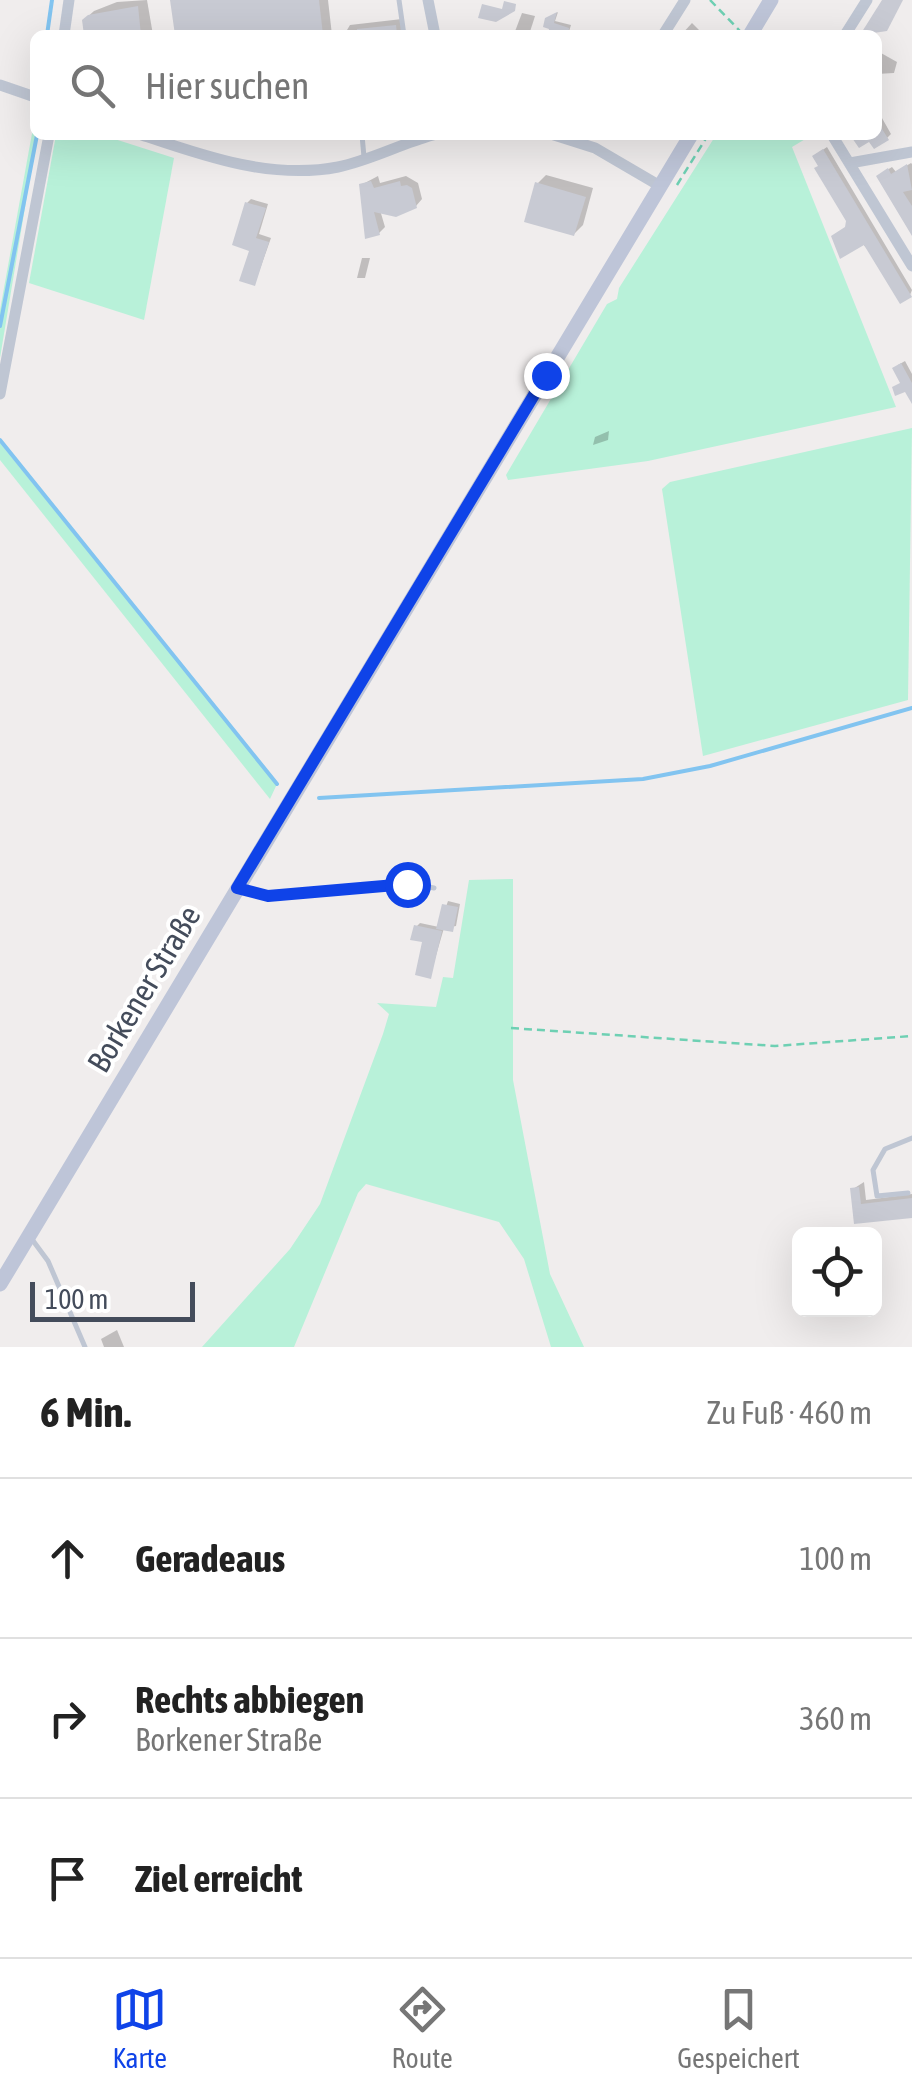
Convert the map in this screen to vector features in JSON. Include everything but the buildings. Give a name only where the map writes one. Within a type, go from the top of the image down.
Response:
[{"type":"main road","points":[[750,30],[771,0]]},
{"type":"main road","name":"Borkener Straße","points":[[0,1284],[689,140]]},
{"type":"street","points":[[65,30],[69,0]]},
{"type":"street","points":[[428,0],[434,30]]},
{"type":"street","points":[[667,30],[685,0]]},
{"type":"street","points":[[848,30],[867,0]]},
{"type":"street","points":[[0,85],[30,95]]},
{"type":"street","points":[[0,394],[48,140]]},
{"type":"street","points":[[161,140],[268,169],[318,170],[364,160],[419,140]]},
{"type":"street","points":[[570,140],[595,148],[660,186]]},
{"type":"street","points":[[835,140],[912,266]]},
{"type":"street","points":[[850,163],[912,152]]},
{"type":"lane","points":[[399,0],[403,30]]},
{"type":"lane","points":[[362,140],[364,160]]},
{"type":"lane","points":[[237,888],[268,896],[407,884],[434,888]]},
{"type":"lane","points":[[908,1193],[877,1196],[873,1170],[886,1149],[912,1138]]},
{"type":"lane","points":[[29,1236],[48,1261],[85,1347]]},
{"type":"path","points":[[710,0],[742,30]]},
{"type":"path","points":[[511,1028],[775,1046],[912,1036]]},
{"type":"green space","points":[[31,140],[36,140],[0,358],[0,310]]},
{"type":"green space","points":[[55,140],[118,140],[174,158],[144,320],[29,283]]},
{"type":"green space","points":[[713,140],[804,140],[792,147],[896,407],[648,461],[508,480],[506,475],[607,304],[617,299],[619,288]]},
{"type":"green space","points":[[912,428],[908,700],[703,756],[662,489],[670,482]]},
{"type":"green space","points":[[0,443],[277,784],[270,799],[0,460]]},
{"type":"green space","points":[[513,879],[513,1080],[550,1274],[584,1347],[551,1347],[524,1259],[499,1222],[366,1184],[358,1193],[294,1347],[202,1347],[290,1249],[320,1204],[389,1014],[377,1003],[436,1007],[443,977],[453,978],[469,880]]},
{"type":"waterway","points":[[48,30],[52,0]]},
{"type":"waterway","points":[[0,326],[36,140]]},
{"type":"waterway","points":[[0,440],[277,784]]},
{"type":"waterway","points":[[319,798],[643,779],[710,766],[912,708]]},
{"type":"route","points":[[407,884],[268,896],[237,888],[546,375]]}]
